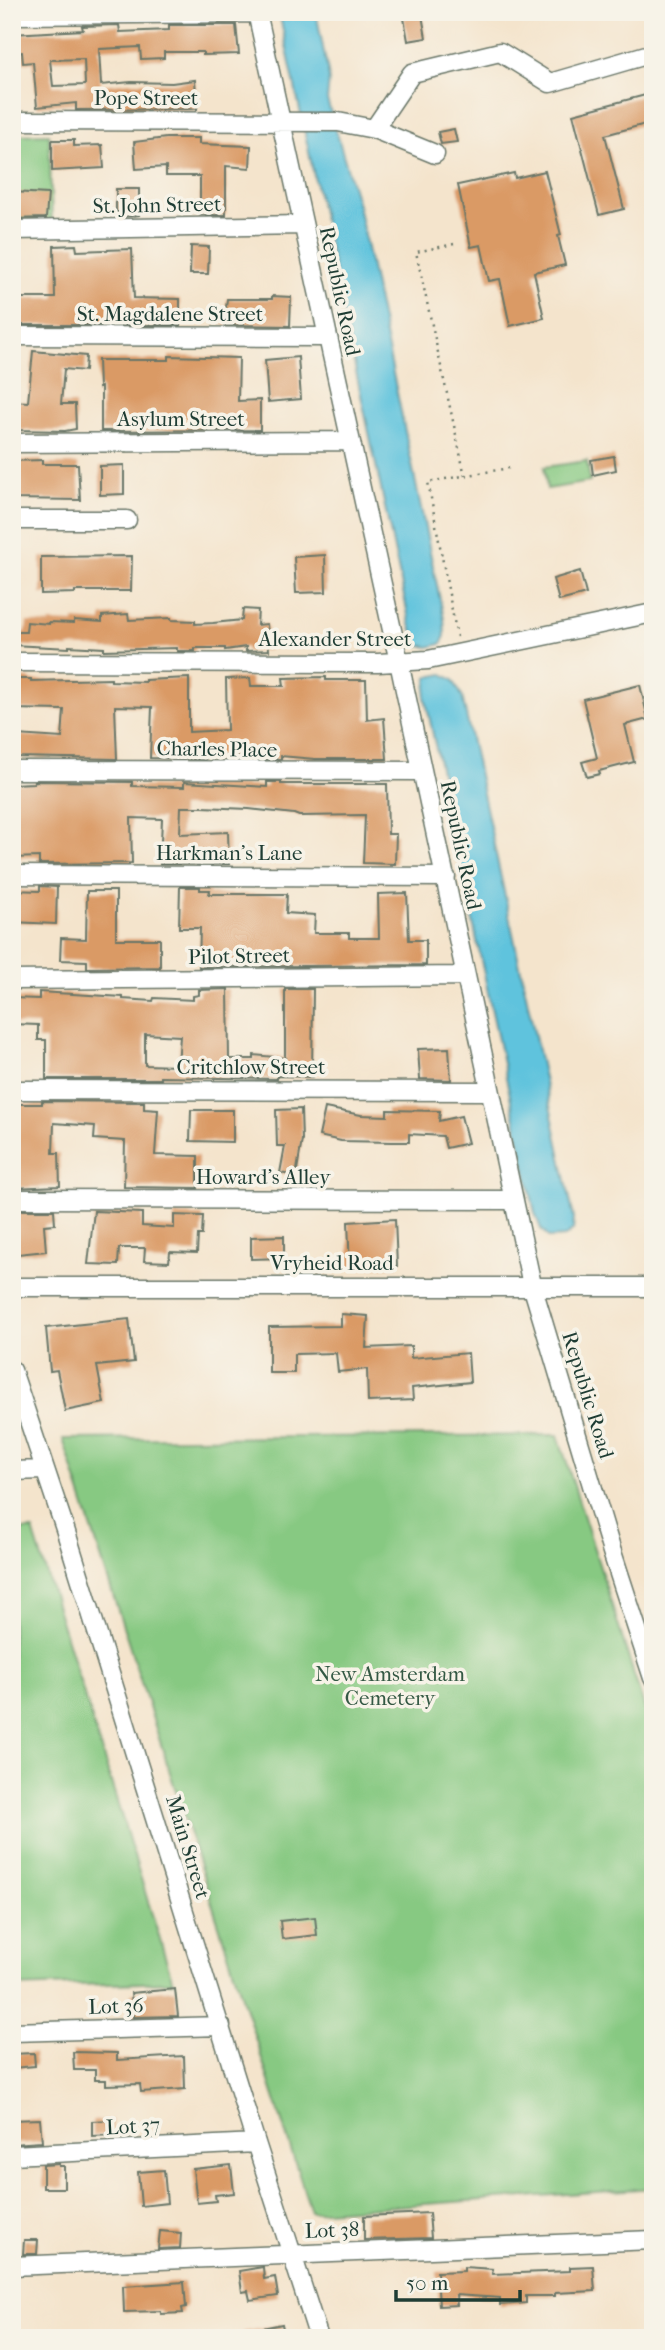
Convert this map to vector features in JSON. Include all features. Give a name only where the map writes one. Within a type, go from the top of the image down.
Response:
[{"type":"street","points":[[12,15],[257,13]]},
{"type":"street","name":"Republic Road","points":[[257,13],[446,877],[532,1285],[611,1552],[653,1678]]},
{"type":"street","points":[[374,130],[412,73],[500,52],[550,83],[653,53]]},
{"type":"street","name":"Pope Street","points":[[12,121],[338,122],[374,130],[436,154]]},
{"type":"street","name":"St. John Street","points":[[12,230],[303,225]]},
{"type":"street","name":"St. Magdalene Street","points":[[12,336],[327,337]]},
{"type":"street","name":"Asylum Street","points":[[12,443],[350,442]]},
{"type":"street","points":[[12,520],[127,520]]},
{"type":"street","name":"Alexander Street","points":[[12,662],[428,660],[653,612]]},
{"type":"street","name":"Charles Place","points":[[12,770],[289,773],[422,771]]},
{"type":"street","name":"Harkman's Lane","points":[[12,875],[446,877]]},
{"type":"street","name":"Pilot Street","points":[[12,981],[465,976]]},
{"type":"street","name":"Critchlow Street","points":[[12,1090],[490,1091]]},
{"type":"street","name":"Howard's Alley","points":[[12,1199],[513,1200]]},
{"type":"street","name":"Vryheid Road","points":[[12,1287],[653,1287]]},
{"type":"street","name":"Main Street","points":[[12,1370],[320,2338]]},
{"type":"street","points":[[12,1471],[44,1470]]},
{"type":"street","name":"Lot 36","points":[[12,2032],[220,2026]]},
{"type":"street","name":"Lot 37","points":[[12,2155],[256,2143]]},
{"type":"street","name":"Lot 38","points":[[12,2266],[653,2240]]},
{"type":"path","points":[[454,244],[416,252],[465,475]]},
{"type":"path","points":[[461,654],[428,482],[509,468]]},
{"type":"green space","points":[[49,134],[52,224],[12,224],[12,135]]},
{"type":"green space","points":[[587,461],[590,482],[547,489],[544,467]]},
{"type":"green space","name":"New Amsterdam Cemetery","points":[[558,1435],[653,1735],[653,2188],[311,2212],[63,1439]]},
{"type":"green space","points":[[12,1530],[33,1530],[173,1982],[12,1987]]},
{"type":"water","points":[[279,12],[316,12],[329,78],[327,100],[358,205],[444,619],[445,636],[441,644],[429,647],[418,645],[410,624]]},
{"type":"water","points":[[443,674],[453,680],[462,696],[574,1218],[573,1230],[565,1237],[549,1238],[541,1229],[535,1213],[425,697],[428,677]]},
{"type":"building","points":[[422,15],[426,38],[408,41],[404,18]]},
{"type":"building","points":[[119,25],[120,32],[169,30],[169,25],[236,25],[239,54],[164,52],[164,58],[141,59],[140,47],[99,49],[101,85],[195,80],[197,109],[76,110],[76,103],[37,107],[33,62],[23,63],[22,52],[12,53],[12,34],[83,30],[82,26]],"holes":[[[84,59],[85,85],[53,86],[50,60]]]},
{"type":"building","points":[[653,93],[653,122],[605,135],[624,209],[599,215],[573,114]]},
{"type":"building","points":[[454,129],[457,142],[441,144],[438,132]]},
{"type":"building","points":[[199,138],[199,144],[251,146],[250,168],[226,166],[226,215],[200,215],[200,176],[166,176],[166,167],[136,169],[134,142]]},
{"type":"building","points":[[52,140],[74,140],[74,146],[102,145],[104,168],[52,171]]},
{"type":"building","points":[[545,171],[561,235],[558,236],[565,265],[534,272],[544,318],[510,326],[500,279],[489,281],[481,245],[471,247],[458,185],[514,173],[515,178]]},
{"type":"building","points":[[116,189],[139,189],[139,215],[122,217],[122,212],[116,212]]},
{"type":"building","points":[[12,192],[48,194],[46,218],[12,219]]},
{"type":"building","points":[[76,245],[77,251],[132,249],[134,298],[180,299],[180,325],[16,325],[16,298],[55,298],[54,246]]},
{"type":"building","points":[[191,246],[209,247],[208,274],[190,274]]},
{"type":"building","points":[[272,296],[291,297],[290,326],[224,325],[227,299],[272,299]]},
{"type":"building","points":[[33,351],[86,356],[85,371],[64,369],[61,404],[75,404],[76,429],[12,430],[12,401],[28,402]]},
{"type":"building","points":[[169,356],[239,358],[238,401],[260,400],[260,430],[101,431],[98,360],[169,360]]},
{"type":"building","points":[[298,357],[301,399],[268,402],[265,360]]},
{"type":"building","points":[[614,456],[616,470],[593,475],[591,460]]},
{"type":"building","points":[[42,460],[42,464],[78,464],[80,500],[12,499],[12,461]]},
{"type":"building","points":[[124,465],[124,494],[100,495],[100,466]]},
{"type":"building","points":[[325,555],[326,592],[296,593],[294,557]]},
{"type":"building","points":[[132,556],[131,591],[41,594],[41,557]]},
{"type":"building","points":[[580,571],[586,594],[559,601],[553,579]]},
{"type":"building","points":[[243,609],[258,610],[257,625],[267,624],[269,650],[246,651],[246,647],[225,650],[195,648],[195,651],[177,651],[177,648],[104,650],[12,645],[12,632],[26,632],[27,622],[102,622],[102,616],[128,614],[129,620],[171,618],[195,621],[195,624],[213,623],[242,620]]},
{"type":"building","points":[[326,677],[326,680],[366,680],[367,720],[384,718],[387,759],[281,756],[281,759],[221,756],[205,759],[150,758],[152,707],[115,706],[117,759],[16,757],[17,735],[62,738],[64,710],[12,709],[12,679],[111,679],[145,682],[189,678],[189,732],[227,730],[226,679],[250,678],[251,686],[284,686],[283,678]]},
{"type":"building","points":[[640,685],[648,719],[625,725],[634,762],[587,777],[582,762],[597,758],[583,699]]},
{"type":"building","points":[[34,781],[132,782],[132,786],[184,787],[184,782],[267,787],[267,782],[387,784],[388,834],[396,834],[395,864],[363,863],[365,815],[299,816],[249,809],[202,807],[181,807],[180,834],[228,832],[229,864],[160,864],[162,819],[131,818],[132,863],[39,864],[39,857],[12,858],[12,784]]},
{"type":"building","points":[[40,886],[57,887],[56,924],[12,922],[12,890],[40,891]]},
{"type":"building","points":[[180,887],[200,887],[200,890],[210,890],[209,894],[287,894],[286,913],[315,915],[314,933],[349,933],[349,938],[379,938],[378,894],[407,893],[409,940],[426,940],[426,965],[199,967],[200,928],[179,928]]},
{"type":"building","points":[[87,891],[116,891],[116,939],[160,939],[160,967],[87,968],[87,961],[60,960],[61,938],[86,939]]},
{"type":"building","points":[[228,989],[229,1059],[254,1059],[254,1055],[285,1058],[285,989],[313,989],[312,1077],[46,1079],[46,1040],[38,1040],[38,1025],[12,1024],[12,998],[39,999],[39,992],[153,1001],[154,998],[193,1000],[193,996],[199,995],[199,990]],"holes":[[[145,1034],[180,1036],[178,1066],[145,1065]]]},
{"type":"building","points":[[449,1048],[451,1080],[420,1079],[418,1049]]},
{"type":"building","points":[[42,1101],[144,1102],[144,1109],[158,1110],[155,1155],[198,1156],[198,1188],[124,1187],[125,1141],[94,1139],[95,1126],[54,1123],[53,1153],[59,1153],[60,1186],[12,1188],[12,1104],[42,1104]]},
{"type":"building","points":[[325,1108],[361,1115],[387,1116],[387,1110],[440,1111],[439,1121],[461,1116],[468,1143],[446,1148],[443,1136],[409,1134],[409,1142],[341,1141],[319,1136]]},
{"type":"building","points":[[301,1109],[302,1140],[296,1176],[280,1173],[285,1146],[277,1146],[276,1110]]},
{"type":"building","points":[[191,1110],[233,1110],[233,1142],[190,1141]]},
{"type":"building","points":[[14,1210],[54,1210],[55,1224],[44,1225],[46,1251],[18,1254]]},
{"type":"building","points":[[94,1211],[142,1213],[142,1226],[174,1228],[174,1215],[203,1216],[197,1253],[170,1252],[169,1262],[144,1261],[145,1248],[119,1248],[118,1265],[88,1264]]},
{"type":"building","points":[[395,1219],[397,1266],[350,1268],[348,1222]]},
{"type":"building","points":[[284,1236],[284,1258],[251,1259],[251,1237]]},
{"type":"building","points":[[341,1314],[368,1316],[366,1348],[411,1346],[411,1358],[468,1353],[470,1382],[412,1388],[413,1400],[368,1402],[367,1369],[338,1372],[336,1353],[294,1354],[294,1373],[269,1373],[269,1327],[341,1326]]},
{"type":"building","points":[[129,1319],[134,1362],[97,1366],[104,1403],[65,1411],[57,1370],[50,1371],[46,1328]]},
{"type":"building","points":[[315,1917],[317,1935],[282,1939],[280,1921]]},
{"type":"building","points":[[175,1989],[178,2016],[133,2017],[131,1993]]},
{"type":"building","points":[[73,2052],[117,2053],[117,2060],[184,2056],[185,2089],[141,2092],[140,2084],[106,2085],[106,2080],[95,2080],[95,2070],[74,2070]]},
{"type":"building","points":[[34,2053],[35,2066],[12,2068],[12,2054]]},
{"type":"building","points":[[40,2119],[42,2142],[12,2144],[12,2120]]},
{"type":"building","points":[[112,2120],[113,2135],[92,2136],[92,2121]]},
{"type":"building","points":[[43,2165],[64,2166],[64,2188],[43,2188]]},
{"type":"building","points":[[231,2165],[234,2193],[215,2195],[216,2201],[197,2203],[193,2169]]},
{"type":"building","points":[[164,2170],[167,2203],[141,2206],[138,2172]]},
{"type":"building","points":[[429,2213],[431,2238],[364,2240],[364,2216]]},
{"type":"building","points":[[160,2231],[181,2233],[180,2248],[158,2249]]},
{"type":"building","points":[[24,2240],[38,2240],[37,2254],[23,2254]]},
{"type":"building","points":[[593,2266],[595,2291],[526,2296],[526,2303],[500,2305],[500,2298],[456,2295],[457,2305],[439,2306],[437,2272],[464,2271],[464,2267],[493,2269],[492,2274],[570,2271],[570,2267]]},
{"type":"building","points":[[263,2267],[264,2279],[275,2277],[278,2296],[250,2300],[248,2291],[242,2292],[239,2271]]},
{"type":"building","points":[[184,2282],[186,2307],[182,2308],[183,2313],[124,2312],[123,2286]]},
{"type":"building","points":[[282,2324],[285,2338],[244,2338],[243,2332]]}]
